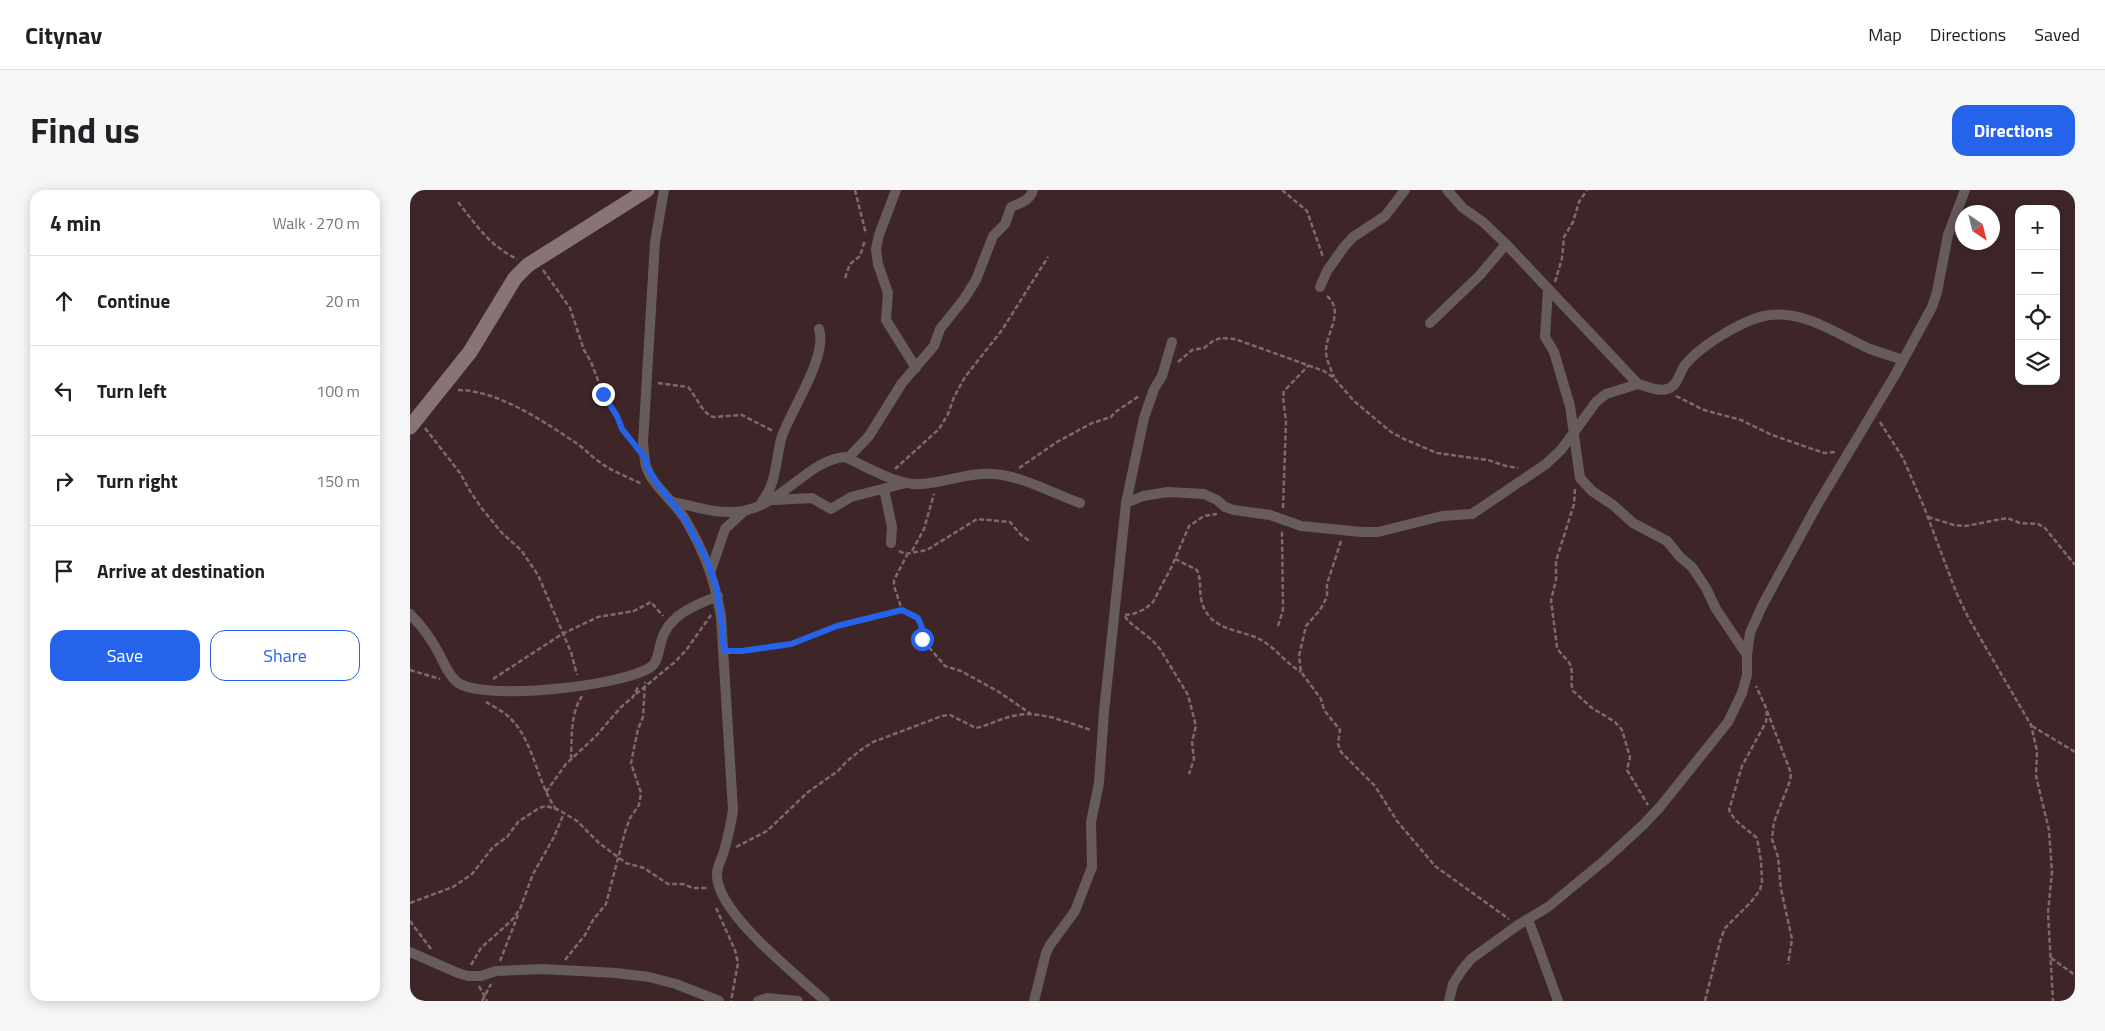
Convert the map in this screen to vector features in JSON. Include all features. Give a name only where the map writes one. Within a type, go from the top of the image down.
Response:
[{"type":"street","points":[[411,423],[441,390],[470,352],[516,278],[528,265],[647,190]]},
{"type":"street","points":[[664,190],[655,242],[644,443],[647,467],[654,480],[674,502],[694,536],[711,570],[718,596],[724,651],[733,810],[730,829],[716,878],[724,897],[747,929],[825,1001]]},
{"type":"street","points":[[896,190],[879,235],[876,249],[878,264],[888,293],[886,320],[916,368]]},
{"type":"street","points":[[848,458],[869,436],[902,383],[934,346],[940,329],[956,310],[976,280],[990,241],[1005,224],[1011,207],[1026,201],[1032,195],[1033,190]]},
{"type":"street","points":[[1320,287],[1327,271],[1353,237],[1384,216],[1405,190]]},
{"type":"street","points":[[1447,190],[1463,208],[1483,222],[1506,244],[1638,384]]},
{"type":"street","points":[[1449,1001],[1453,984],[1462,970],[1472,960],[1518,925],[1548,907],[1571,889],[1649,819],[1728,722],[1742,693],[1747,675],[1750,633],[1762,606],[1816,507],[1903,360],[1932,307],[1937,292],[1948,235],[1965,190]]},
{"type":"street","points":[[1430,322],[1480,275],[1506,244]]},
{"type":"street","points":[[1550,291],[1545,337],[1554,352],[1570,406],[1580,478],[1592,491],[1633,523],[1666,541],[1692,567],[1706,588],[1716,609],[1747,655]]},
{"type":"street","points":[[1126,503],[1143,496],[1168,492],[1209,496],[1229,508],[1282,519],[1301,526],[1378,532],[1442,516],[1472,514],[1538,469],[1561,450],[1575,434],[1596,402],[1606,394],[1638,384],[1663,390],[1670,388],[1676,383],[1685,366],[1700,350],[1754,319],[1770,315],[1798,317],[1818,324],[1871,349],[1903,360]]},
{"type":"street","points":[[760,504],[770,488],[782,436],[811,374],[820,348],[821,336],[819,329]]},
{"type":"street","points":[[1034,1001],[1046,953],[1075,911],[1092,868],[1091,822],[1100,783],[1102,734],[1126,503],[1138,440],[1154,389],[1162,376],[1172,342]]},
{"type":"street","points":[[674,502],[730,512],[744,511],[771,500],[824,463],[836,458],[848,458],[907,483],[920,484],[972,475],[1006,475],[1080,503]]},
{"type":"street","points":[[771,500],[812,498],[830,509],[851,497],[907,483]]},
{"type":"street","points":[[884,489],[892,527],[891,543]]},
{"type":"street","points":[[711,570],[725,529],[744,511]]},
{"type":"street","points":[[410,614],[437,650],[456,681],[464,686],[478,690],[502,692],[585,685],[630,676],[644,671],[654,664],[669,625],[677,616],[718,596]]},
{"type":"street","points":[[1528,919],[1558,1001]]},
{"type":"street","points":[[410,952],[470,976],[481,976],[496,972],[560,970],[649,977],[676,984],[719,1001]]},
{"type":"street","points":[[758,1001],[767,998],[798,1001]]},
{"type":"path","points":[[844,278],[850,264],[860,256],[867,233],[855,190]]},
{"type":"path","points":[[1282,190],[1307,211],[1327,271]]},
{"type":"path","points":[[1550,291],[1562,258],[1564,237],[1587,190]]},
{"type":"path","points":[[458,202],[478,229],[495,247],[528,265],[545,271],[575,318],[581,343],[591,362],[606,401],[617,416],[622,429],[646,459]]},
{"type":"path","points":[[887,476],[938,429],[948,414],[954,397],[965,377],[1002,330],[1048,257]]},
{"type":"path","points":[[1320,287],[1321,292],[1331,300],[1335,311],[1326,348],[1326,355],[1334,378]]},
{"type":"path","points":[[1162,376],[1192,350],[1204,348],[1221,338],[1236,339],[1324,371],[1334,378],[1354,401],[1390,432],[1422,448],[1444,455],[1488,460],[1506,466],[1538,469]]},
{"type":"path","points":[[1278,626],[1283,610],[1282,519],[1286,421],[1283,398],[1284,391],[1309,365]]},
{"type":"path","points":[[648,378],[659,384],[688,388],[709,416],[742,415],[782,436]]},
{"type":"path","points":[[1006,475],[1028,463],[1056,442],[1092,423],[1111,418],[1114,413],[1154,389]]},
{"type":"path","points":[[441,390],[465,390],[497,399],[541,421],[576,443],[614,471],[642,485],[654,480]]},
{"type":"path","points":[[1663,390],[1704,410],[1741,420],[1772,434],[1824,453],[1833,453],[1852,447]]},
{"type":"path","points":[[1873,410],[1903,458],[1968,618],[2031,726],[2037,752],[2036,776],[2050,838],[2052,872],[2048,913],[2053,1001]]},
{"type":"path","points":[[411,423],[427,429],[464,478],[483,510],[502,533],[521,550],[541,580],[562,634],[585,685],[576,708],[571,760]]},
{"type":"path","points":[[1577,464],[1574,504],[1556,561],[1556,580],[1551,600],[1557,648],[1559,653],[1569,662],[1573,691],[1592,708],[1616,722],[1624,735],[1630,756],[1627,770],[1647,802],[1649,819]]},
{"type":"path","points":[[912,551],[924,529],[938,481]]},
{"type":"path","points":[[1115,609],[1124,614],[1133,614],[1145,609],[1153,602],[1189,526],[1204,516],[1218,514],[1229,508]]},
{"type":"path","points":[[1928,517],[1954,525],[1966,526],[2007,518],[2020,523],[2038,524],[2045,528],[2075,565]]},
{"type":"path","points":[[891,543],[896,549],[905,554],[912,551],[923,552],[946,537],[982,518],[1010,522],[1021,535],[1031,542]]},
{"type":"path","points":[[1301,672],[1299,656],[1303,635],[1306,626],[1320,610],[1327,597],[1327,584],[1344,530]]},
{"type":"path","points":[[902,610],[894,586],[894,580],[908,553]]},
{"type":"path","points":[[1175,559],[1197,570],[1201,579],[1199,599],[1206,612],[1215,622],[1242,634],[1256,637],[1301,672],[1321,699],[1324,710],[1340,730],[1338,744],[1341,752],[1375,786],[1398,821],[1435,866],[1478,899],[1518,925]]},
{"type":"path","points":[[478,690],[562,634],[598,617],[634,611],[649,602],[656,607],[669,625]]},
{"type":"path","points":[[546,792],[566,764],[596,736],[621,707],[681,655],[703,624],[719,607]]},
{"type":"path","points":[[724,651],[742,651],[791,644],[837,626],[902,610],[918,618],[922,628],[922,639],[945,666],[961,671],[999,692],[1031,715]]},
{"type":"path","points":[[1124,614],[1128,621],[1152,640],[1160,649],[1188,695],[1196,726],[1192,742],[1194,759],[1189,774]]},
{"type":"path","points":[[410,670],[432,677],[456,681]]},
{"type":"path","points":[[1747,675],[1756,686],[1767,710],[1791,773],[1790,782],[1774,822],[1772,839],[1778,857],[1781,889],[1792,939],[1788,964]]},
{"type":"path","points":[[633,697],[641,680]]},
{"type":"path","points":[[560,970],[565,960],[585,935],[592,920],[606,904],[630,818],[639,805],[641,793],[631,763],[638,729],[643,717],[645,687]]},
{"type":"path","points":[[486,702],[510,718],[521,733],[546,792],[556,809]]},
{"type":"path","points":[[1705,1001],[1725,928],[1751,902],[1760,890],[1762,881],[1757,838],[1735,821],[1729,810],[1742,766],[1766,722],[1767,710]]},
{"type":"path","points":[[724,853],[767,831],[808,792],[838,771],[846,762],[873,742],[942,716],[950,715],[976,728],[1017,715],[1031,715],[1061,720],[1102,734]]},
{"type":"path","points":[[2031,726],[2075,752]]},
{"type":"path","points":[[410,904],[453,887],[472,874],[493,847],[507,837],[518,822],[546,806],[564,813],[626,863],[644,868],[668,884],[682,884],[692,888],[709,888]]},
{"type":"path","points":[[496,972],[533,874],[554,837],[564,813]]},
{"type":"path","points":[[710,894],[709,888],[716,878]]},
{"type":"path","points":[[713,901],[735,950],[738,962],[731,1001]]},
{"type":"path","points":[[485,1000],[470,976],[473,960],[481,948],[512,920],[520,909]]},
{"type":"path","points":[[410,921],[442,966]]},
{"type":"path","points":[[2051,958],[2075,975]]},
{"type":"route","points":[[603,394],[617,416],[622,429],[646,459],[647,467],[656,482],[674,502],[707,560],[716,586],[724,651],[742,651],[791,644],[837,626],[902,610],[913,614],[921,622],[922,639]]}]
